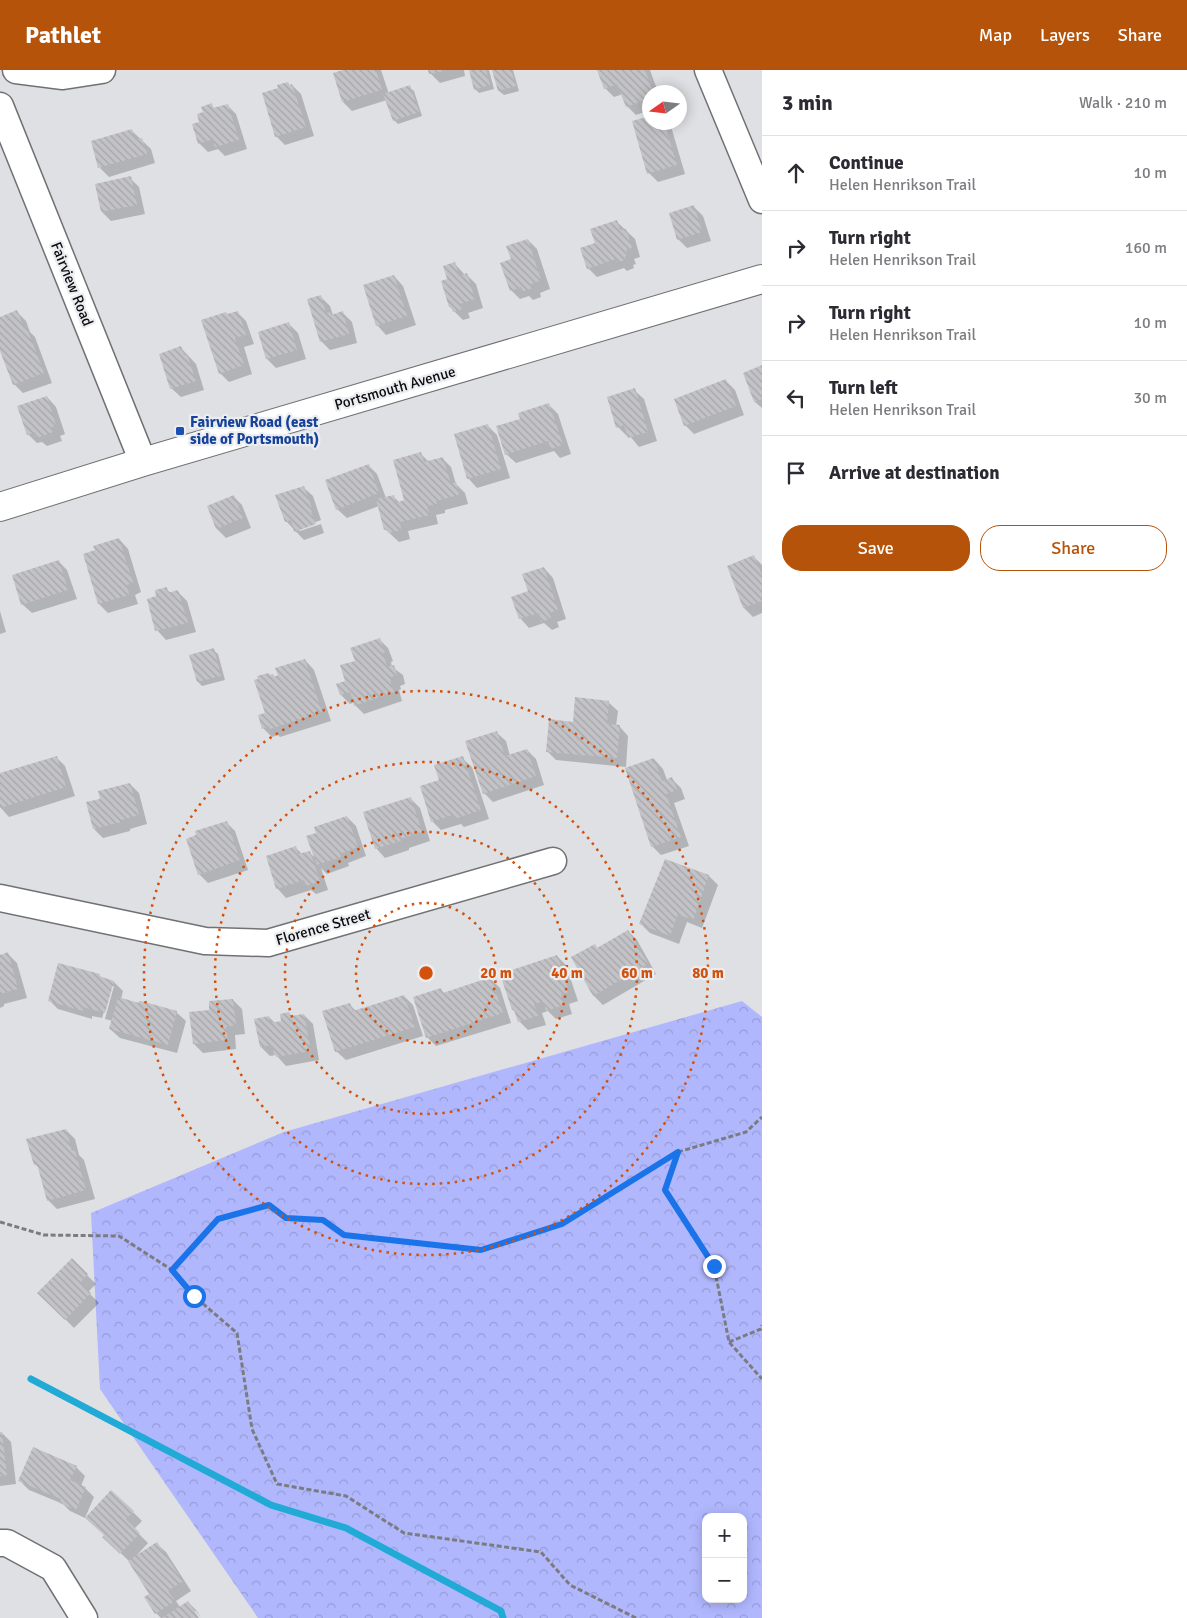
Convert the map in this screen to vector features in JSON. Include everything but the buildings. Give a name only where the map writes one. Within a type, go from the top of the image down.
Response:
[{"type":"main road","name":"Portsmouth Avenue","points":[[0,507],[143,462],[762,280]]},
{"type":"street","points":[[16,70],[63,76],[102,70]]},
{"type":"street","points":[[708,70],[762,200]]},
{"type":"street","name":"Fairview Road","points":[[0,106],[143,462]]},
{"type":"street","name":"Florence Street","points":[[0,898],[205,941],[268,943],[553,861]]},
{"type":"street","points":[[0,1543],[7,1543],[53,1568],[84,1618]]},
{"type":"path","points":[[172,1270],[218,1219],[269,1205],[286,1218],[323,1220],[344,1235],[481,1250],[562,1224],[678,1152],[746,1132],[762,1117]]},
{"type":"path","points":[[678,1152],[665,1190],[714,1266],[729,1342],[762,1379]]},
{"type":"path","points":[[0,1222],[44,1235],[119,1236],[172,1270],[194,1296],[237,1333],[252,1429],[277,1484],[346,1496],[404,1533],[541,1552],[570,1585],[636,1618]]},
{"type":"path","points":[[729,1342],[761,1329],[762,1324]]},
{"type":"green space","points":[[742,1001],[762,1017],[762,1618],[258,1618],[100,1389],[91,1213],[284,1132]]},
{"type":"waterway","points":[[31,1379],[271,1505],[346,1528],[501,1611],[503,1618]]},
{"type":"place","name":"Fairview Road (east side of Portsmouth)","points":[[180,431]]},
{"type":"route","points":[[194,1296],[172,1270],[218,1219],[269,1205],[286,1218],[323,1220],[344,1235],[481,1250],[562,1224],[678,1152],[665,1190],[714,1266]]}]
